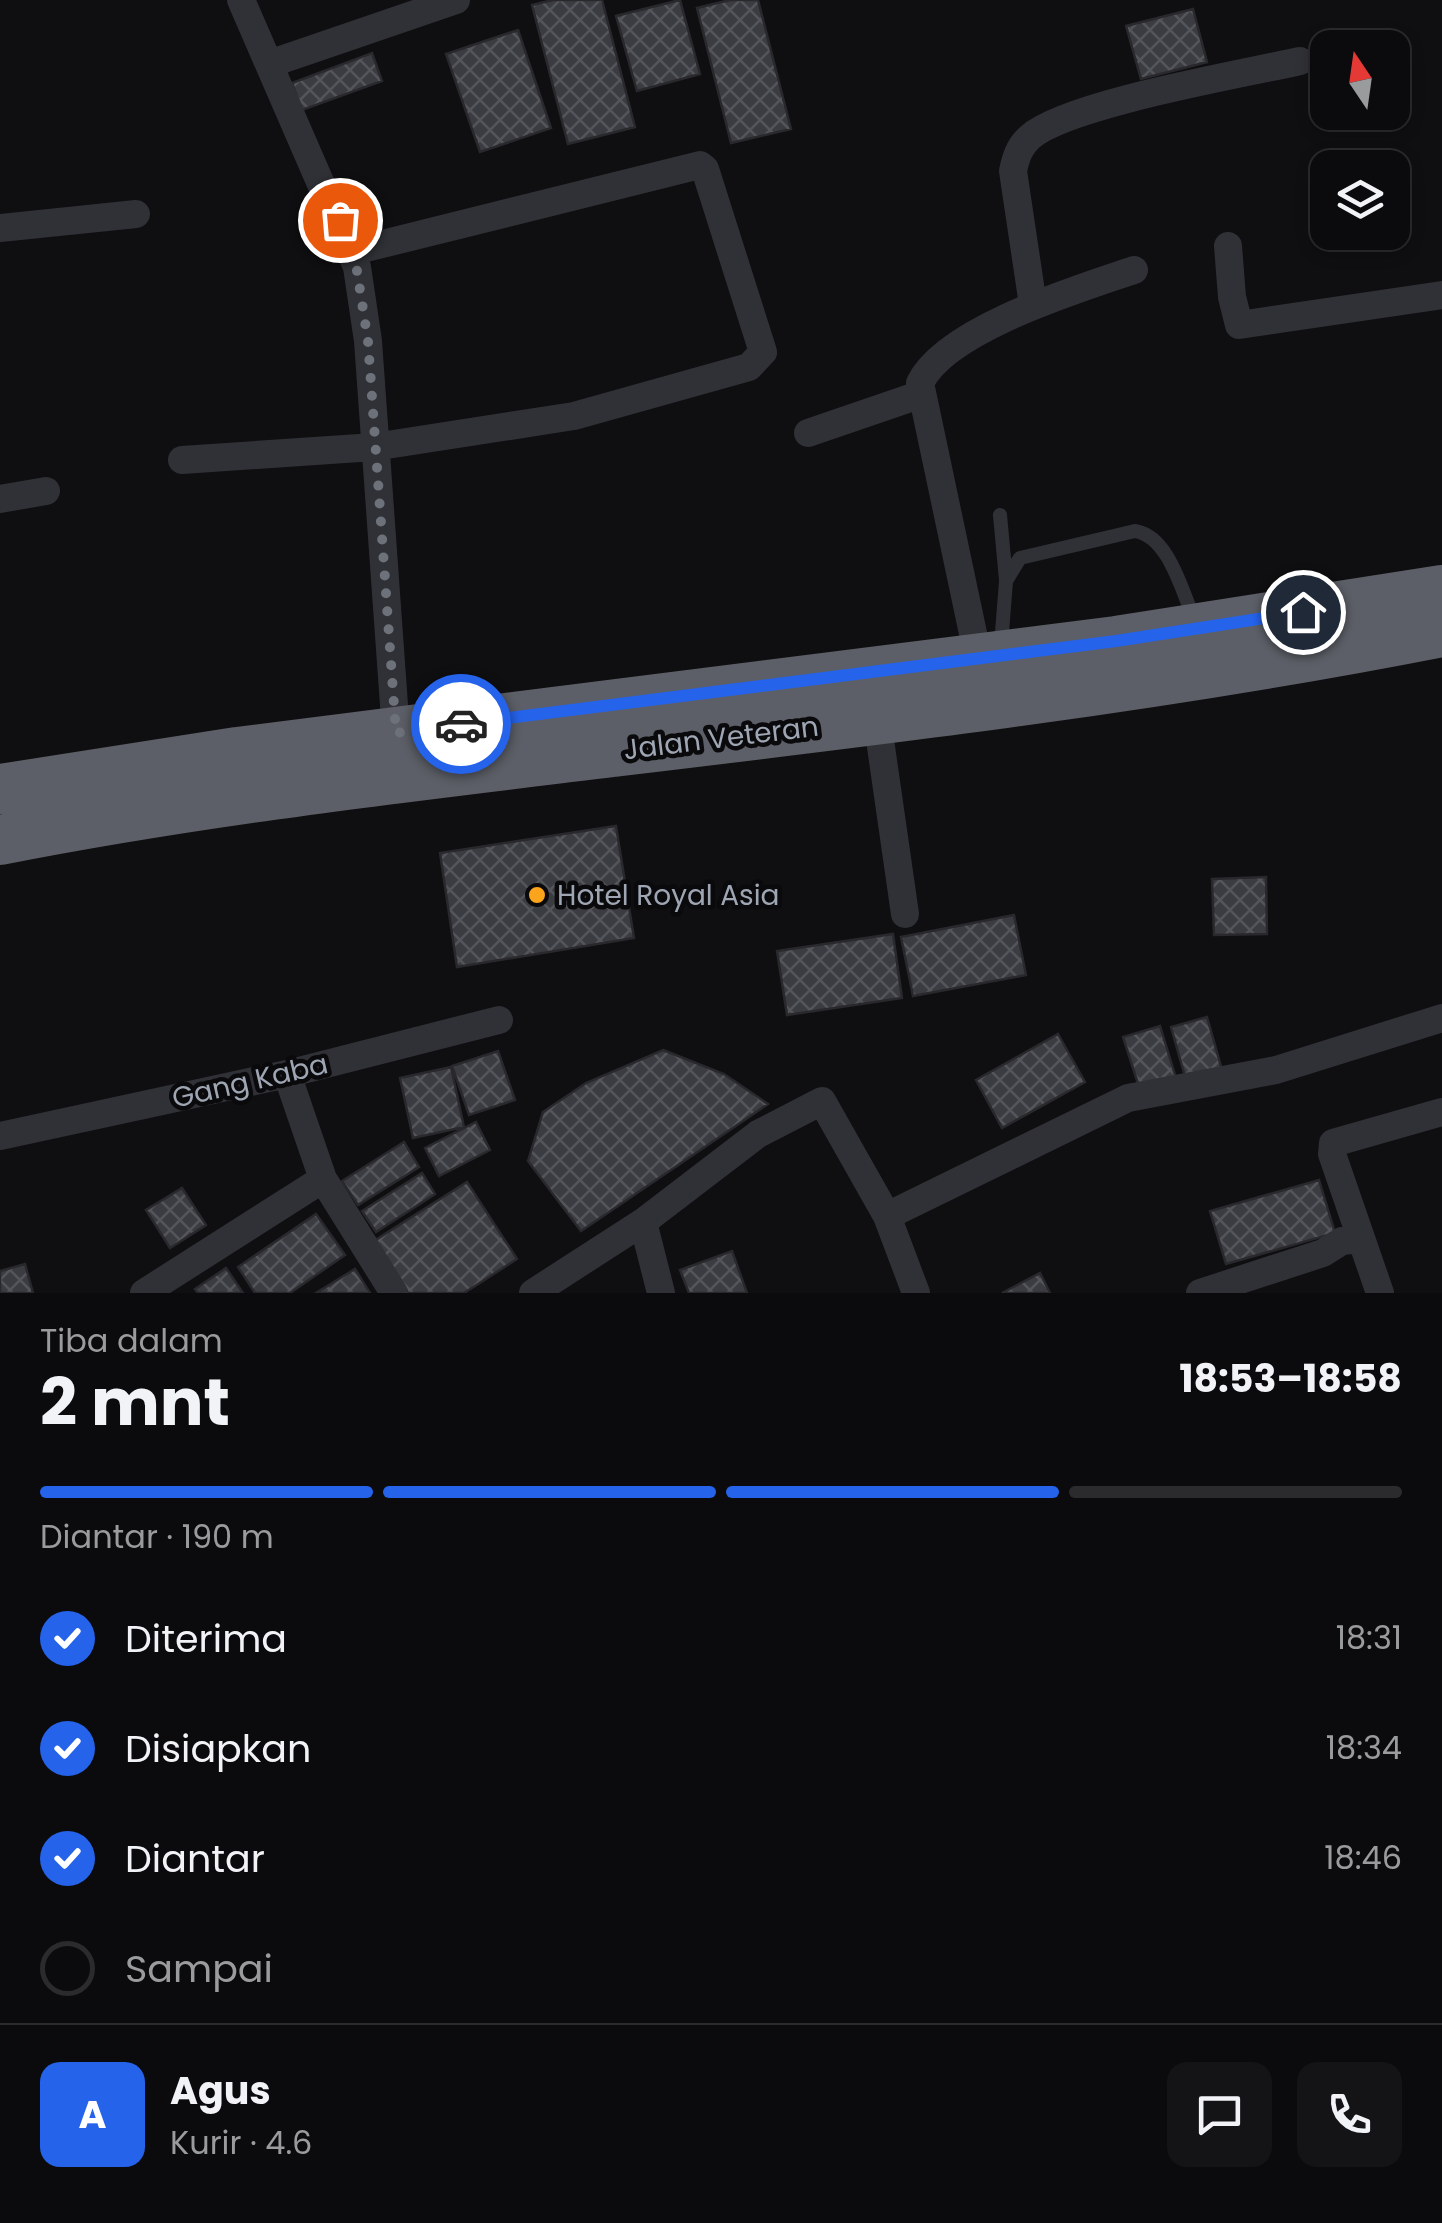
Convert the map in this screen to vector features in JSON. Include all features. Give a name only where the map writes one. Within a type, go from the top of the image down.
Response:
[{"type":"highway","name":"Jalan Veteran","points":[[0,789],[1198,628],[1442,590]]},
{"type":"highway","name":"Jalan Veteran","points":[[0,840],[128,814],[331,786],[1123,688],[1442,632]]},
{"type":"street","points":[[241,0],[354,252],[368,341],[396,733]]},
{"type":"street","points":[[269,64],[456,0]]},
{"type":"street","points":[[1032,305],[1013,171],[1016,153],[1029,138],[1076,114],[1300,60]]},
{"type":"street","points":[[182,460],[374,447],[574,416],[749,367],[760,360],[763,352],[705,169],[700,165],[354,252]]},
{"type":"street","points":[[0,228],[136,214]]},
{"type":"street","points":[[1228,246],[1232,297],[1240,325],[1442,296]]},
{"type":"street","points":[[990,656],[920,383],[936,358],[1032,305],[1134,270]]},
{"type":"street","points":[[808,433],[920,395]]},
{"type":"street","points":[[0,499],[46,492]]},
{"type":"street","points":[[877,719],[905,914]]},
{"type":"street","points":[[887,1216],[1128,1098],[1276,1070],[1442,1018]]},
{"type":"street","name":"Gang Kaba","points":[[0,1136],[287,1074],[498,1020]]},
{"type":"street","points":[[287,1074],[323,1179],[394,1293]]},
{"type":"street","points":[[533,1293],[644,1222],[758,1134],[822,1101],[887,1216],[916,1293]]},
{"type":"street","points":[[1380,1293],[1332,1154],[1333,1143],[1442,1112]]},
{"type":"street","points":[[144,1293],[323,1179]]},
{"type":"street","points":[[644,1222],[662,1293]]},
{"type":"street","points":[[1200,1293],[1324,1253],[1342,1242],[1360,1240]]},
{"type":"lane","points":[[990,656],[1006,581],[1000,515]]},
{"type":"lane","points":[[1006,581],[1020,558],[1033,553],[1135,531],[1149,533],[1160,544],[1198,628]]},
{"type":"building","points":[[553,0],[602,0],[635,127],[568,144],[532,5]]},
{"type":"building","points":[[680,0],[700,74],[637,91],[616,16]]},
{"type":"building","points":[[730,0],[758,0],[791,129],[731,143],[697,8]]},
{"type":"building","points":[[1193,9],[1207,62],[1141,79],[1126,26]]},
{"type":"building","points":[[518,30],[551,128],[480,152],[446,54]]},
{"type":"building","points":[[372,53],[382,81],[302,110],[292,83]]},
{"type":"building","name":"Hotel Royal Asia","points":[[616,826],[634,938],[457,967],[440,853]]},
{"type":"building","points":[[1266,877],[1267,934],[1214,935],[1212,879]]},
{"type":"building","points":[[1014,915],[1026,975],[913,996],[901,937]]},
{"type":"building","points":[[893,934],[902,998],[787,1015],[777,951]]},
{"type":"building","points":[[1207,1017],[1222,1070],[1186,1080],[1171,1027]]},
{"type":"building","points":[[1160,1026],[1176,1078],[1140,1090],[1123,1037]]},
{"type":"building","points":[[1058,1034],[1085,1082],[1002,1128],[976,1080]]},
{"type":"building","points":[[663,1050],[724,1074],[768,1104],[581,1231],[528,1161],[543,1112],[586,1083]]},
{"type":"building","points":[[498,1051],[515,1100],[469,1115],[452,1066]]},
{"type":"building","points":[[451,1067],[464,1127],[413,1138],[400,1078]]},
{"type":"building","points":[[476,1122],[490,1150],[439,1176],[425,1148]]},
{"type":"building","points":[[404,1142],[419,1167],[358,1205],[342,1181]]},
{"type":"building","points":[[422,1173],[435,1194],[376,1232],[362,1211]]},
{"type":"building","points":[[1319,1180],[1335,1233],[1226,1264],[1210,1211]]},
{"type":"building","points":[[467,1182],[517,1259],[464,1293],[408,1293],[374,1241]]},
{"type":"building","points":[[182,1188],[206,1225],[170,1248],[146,1210]]},
{"type":"building","points":[[316,1214],[345,1255],[290,1293],[255,1293],[238,1267]]},
{"type":"building","points":[[732,1251],[747,1293],[689,1293],[680,1270]]},
{"type":"building","points":[[25,1264],[33,1293],[0,1293],[0,1271]]},
{"type":"building","points":[[226,1268],[243,1293],[198,1293],[195,1289]]},
{"type":"building","points":[[355,1269],[370,1293],[316,1293]]},
{"type":"building","points":[[1040,1273],[1050,1293],[1002,1293]]},
{"type":"way so far","points":[[340,220],[354,252],[368,341],[396,733],[461,724]]},
{"type":"place","name":"Hotel Royal Asia","points":[[537,895]]},
{"type":"route","points":[[461,724],[1116,641],[1303,612]]}]
